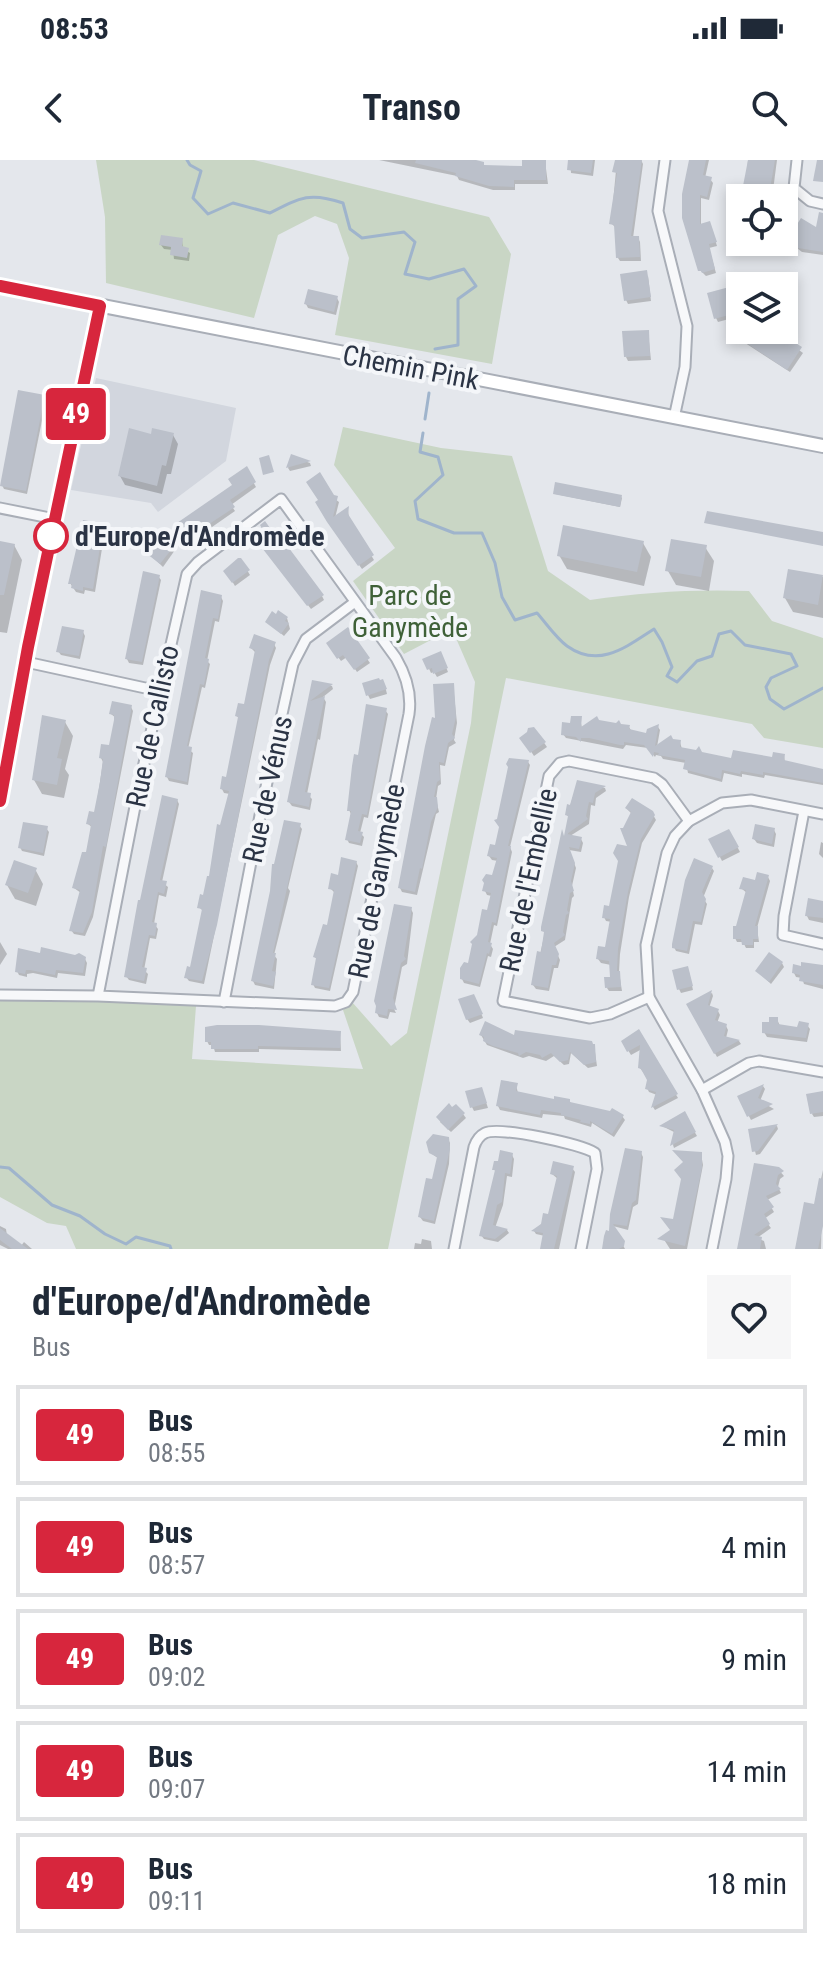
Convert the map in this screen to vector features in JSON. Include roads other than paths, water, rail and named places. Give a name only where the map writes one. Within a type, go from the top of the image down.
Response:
[{"type":"main road","name":"Chemin Pink","points":[[0,286],[823,446]]},
{"type":"main road","points":[[0,801],[100,306]]},
{"type":"street","points":[[665,160],[658,211],[687,326],[687,355],[674,418]]},
{"type":"street","points":[[797,160],[794,188],[810,201],[823,204]]},
{"type":"street","name":"Rue de Ganymède","points":[[0,995],[335,1006],[346,1002],[353,992],[410,704],[407,682],[401,667],[281,499]]},
{"type":"street","name":"Rue de Callisto","points":[[98,996],[159,691],[187,574],[198,562],[281,499]]},
{"type":"street","points":[[0,508],[55,519]]},
{"type":"street","name":"Rue de Vénus","points":[[224,1002],[293,664],[306,639],[355,602]]},
{"type":"street","points":[[26,662],[159,691]]},
{"type":"street","name":"Rue de l'Embellie","points":[[649,997],[610,1014],[590,1018],[503,1001],[549,776],[560,763],[569,761],[654,778],[662,784],[689,821]]},
{"type":"street","points":[[712,1249],[728,1156],[721,1131],[702,1090],[649,997],[646,945],[667,853],[675,836],[689,821],[722,803],[751,800],[823,814]]},
{"type":"street","points":[[804,811],[783,935],[823,944]]},
{"type":"street","points":[[702,1090],[749,1063],[759,1061],[823,1072]]},
{"type":"street","points":[[454,1249],[474,1147],[484,1133],[500,1131],[578,1145],[595,1153],[597,1169],[581,1249]]},
{"type":"waterway","points":[[187,160],[201,171],[193,198],[208,214],[233,203],[270,213],[306,198],[332,200],[343,203],[350,229],[362,238],[404,232],[415,242],[405,274],[429,279],[464,269],[476,286],[458,299],[458,345],[435,349]]},
{"type":"waterway","points":[[425,419],[429,393]]},
{"type":"waterway","points":[[423,433],[420,452],[438,457],[443,475],[415,501],[418,519],[454,533],[482,533],[495,563],[502,597],[515,620],[537,613],[567,646],[590,656],[612,653],[654,629],[672,667],[667,676],[677,682],[697,661],[712,656],[719,634],[731,631],[745,645],[791,654],[797,666],[771,678],[766,687],[770,699],[784,709],[823,688]]},
{"type":"waterway","points":[[0,1167],[9,1168],[52,1205],[80,1216],[105,1234],[126,1244],[136,1237],[170,1246],[171,1249]]},
{"type":"place","name":"d'Europe/d'Andromède","points":[[51,536]]},
{"type":"park label","name":"Parc de Ganymède","points":[[410,611]]}]
